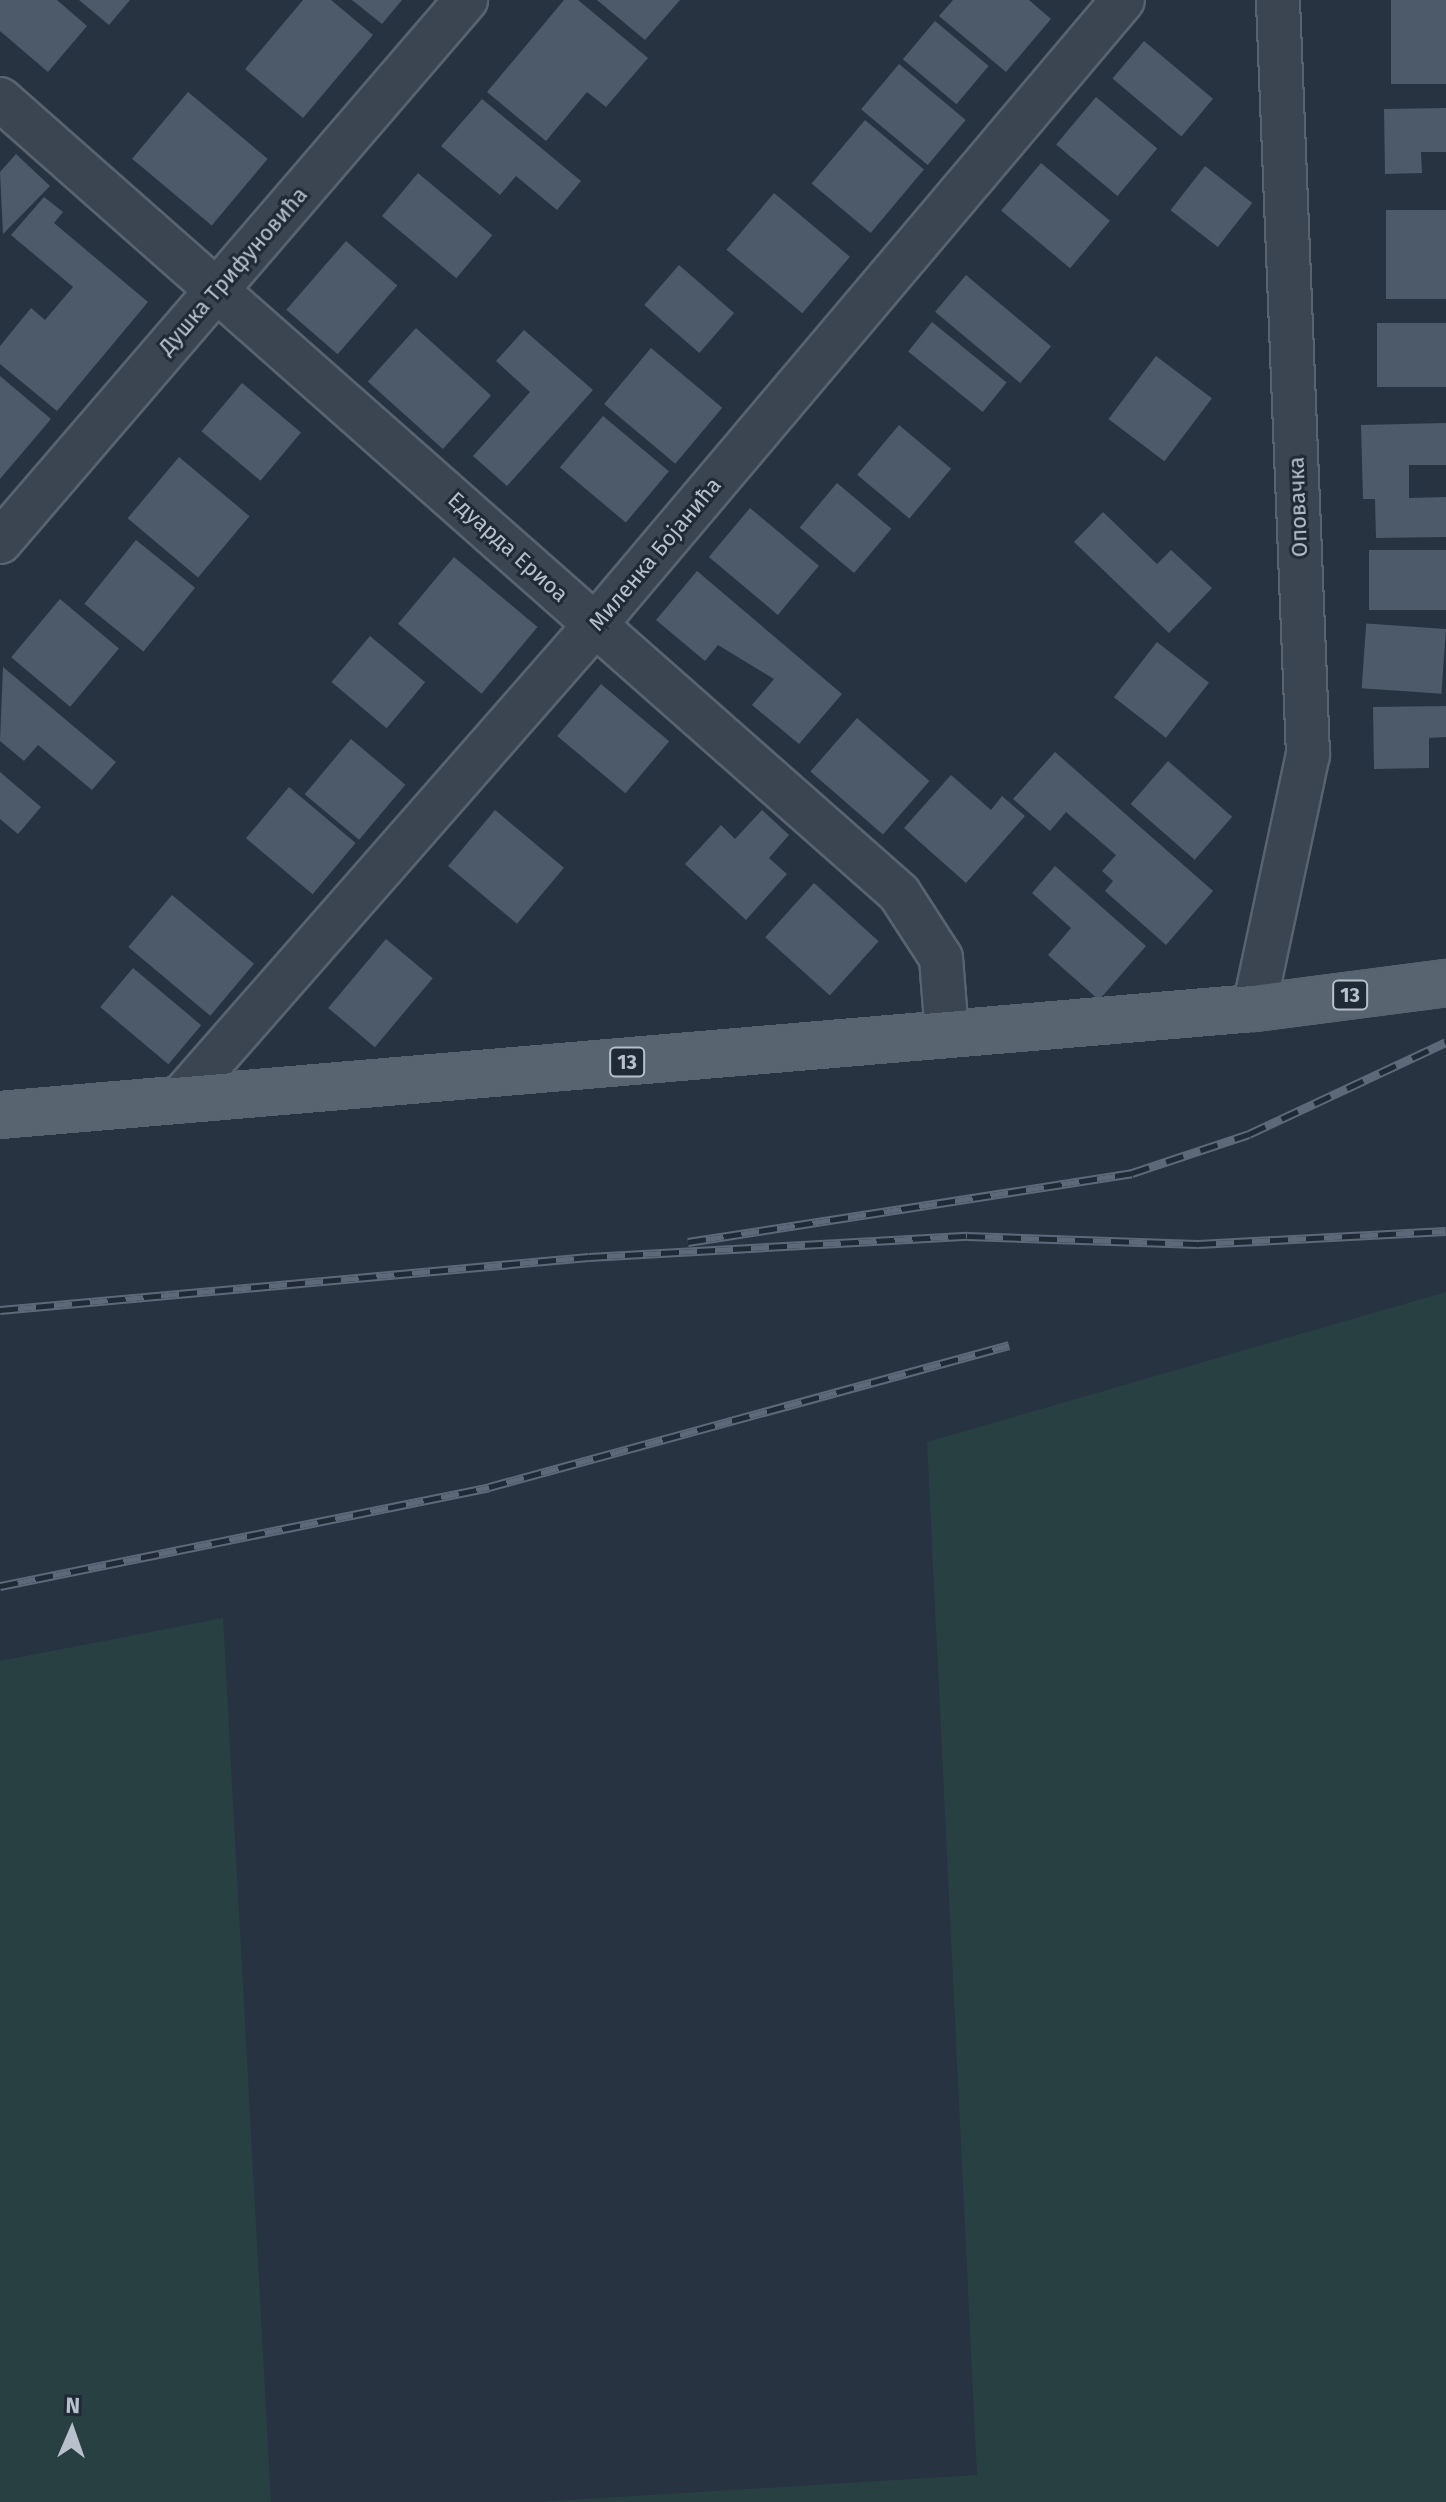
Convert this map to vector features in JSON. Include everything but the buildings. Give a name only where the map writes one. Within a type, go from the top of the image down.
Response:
[{"type":"main road","name":"13","points":[[0,1115],[1254,1008],[1446,983]]},
{"type":"street","name":"Душка Трифуновића","points":[[0,542],[466,0]]},
{"type":"street","name":"Миленка Бојанића","points":[[178,1101],[595,625],[1123,0]]},
{"type":"street","name":"Оповачка","points":[[1254,1008],[1308,755],[1278,0]]},
{"type":"street","name":"Едуарда Ериоа","points":[[0,99],[218,287],[899,893],[941,958],[947,1034]]},
{"type":"green space","points":[[1446,1292],[1446,2502],[537,2502],[977,2475],[927,1442]]},
{"type":"green space","points":[[223,1618],[271,2502],[0,2502],[0,1661]]},
{"type":"railway","points":[[688,1242],[1132,1173],[1249,1134],[1446,1042]]},
{"type":"railway","points":[[0,1310],[589,1257],[967,1236],[1198,1244],[1446,1231]]},
{"type":"railway","points":[[0,1586],[489,1487],[1009,1345]]}]
